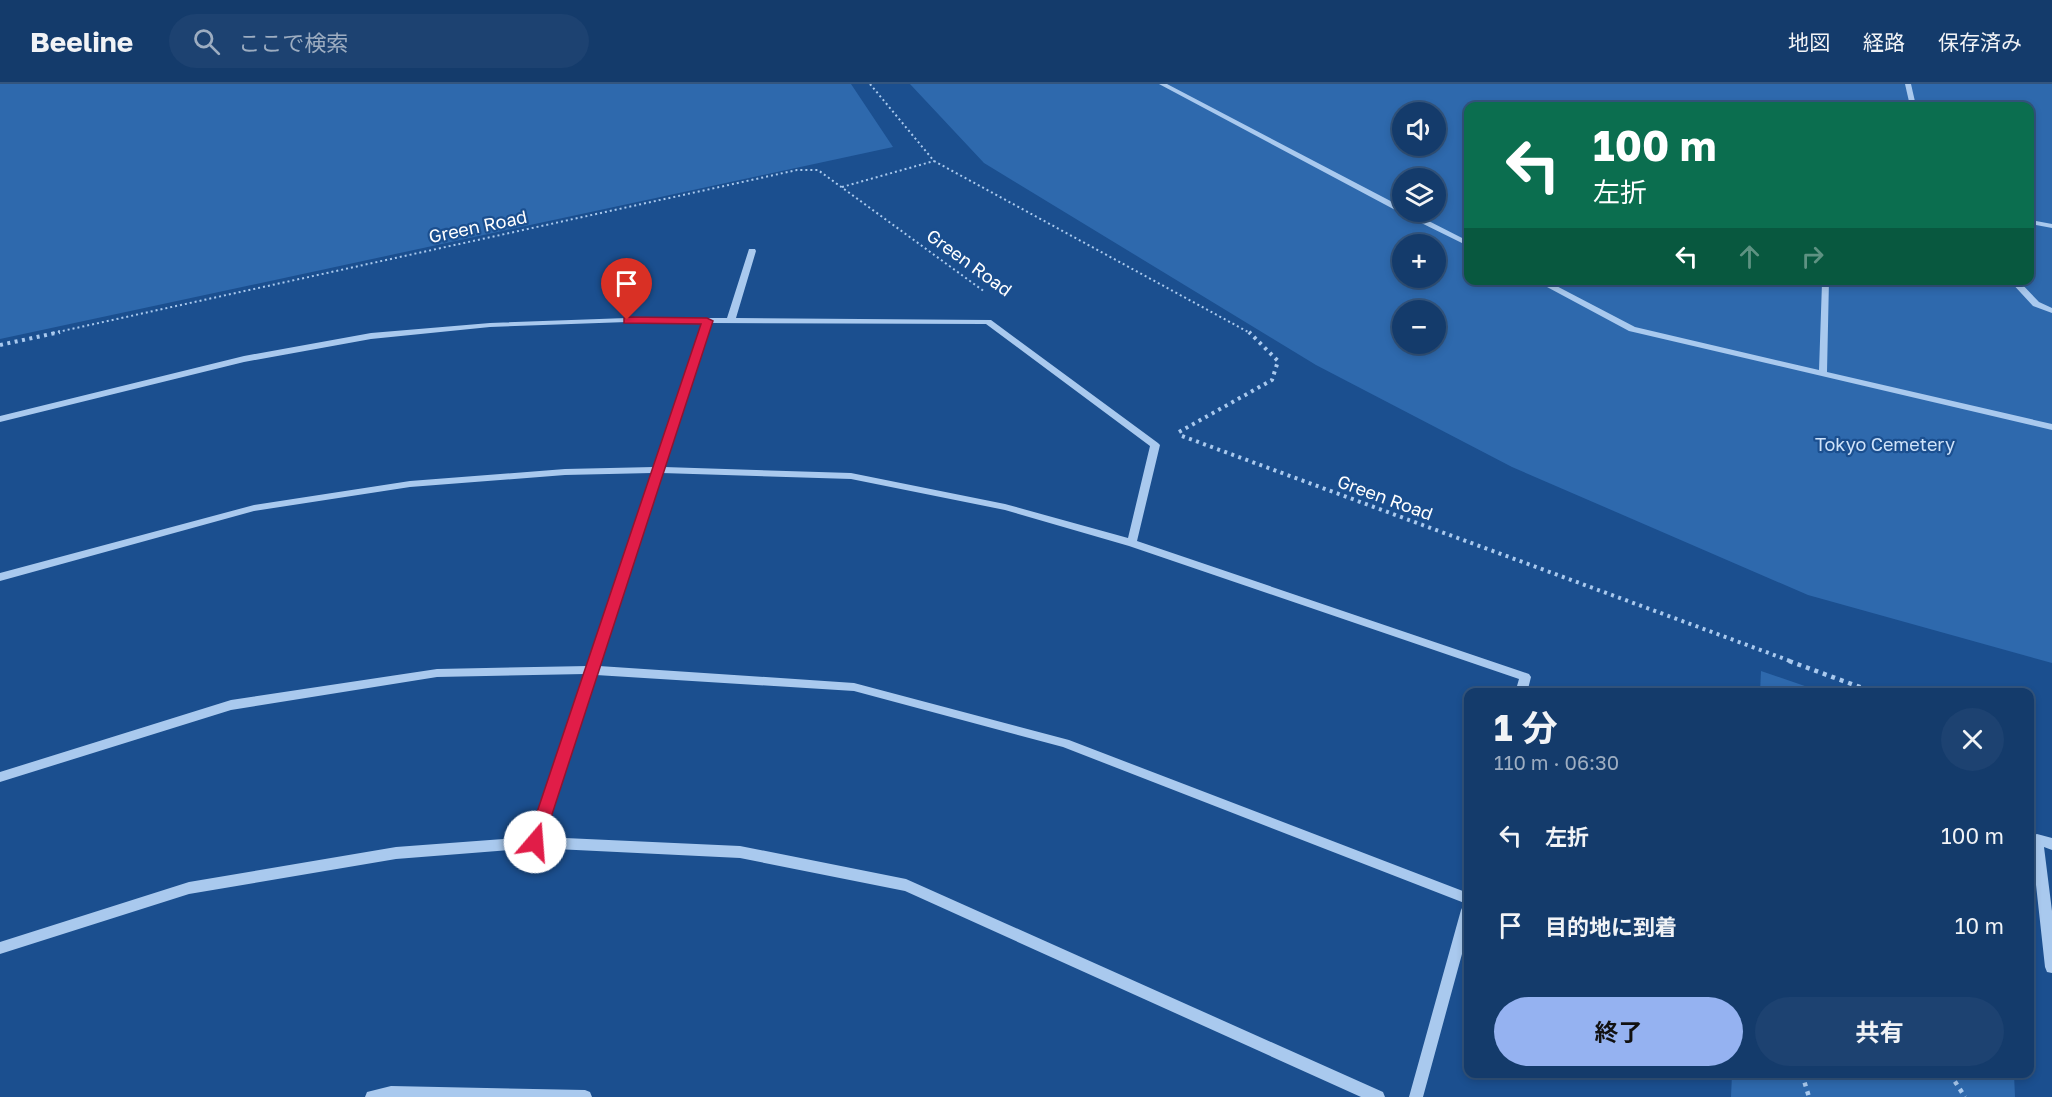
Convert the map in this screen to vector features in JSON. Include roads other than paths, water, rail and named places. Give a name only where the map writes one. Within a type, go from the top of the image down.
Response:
[{"type":"street","points":[[1162,84],[1392,205]]},
{"type":"street","points":[[1908,84],[1912,102]]},
{"type":"street","points":[[1425,222],[1464,242]]},
{"type":"street","points":[[2034,223],[2052,226]]},
{"type":"street","points":[[731,320],[752,251]]},
{"type":"street","points":[[1548,285],[1632,329],[2052,427]]},
{"type":"street","points":[[1823,374],[1826,285]]},
{"type":"street","points":[[2018,285],[2036,304],[2052,311]]},
{"type":"street","points":[[0,419],[244,359],[371,336],[490,324],[627,320],[988,322],[1155,446],[1132,543]]},
{"type":"street","points":[[535,842],[707,321]]},
{"type":"street","points":[[0,577],[254,508],[410,484],[565,472],[658,471],[851,476],[994,505],[1132,543],[1525,677],[1522,688]]},
{"type":"street","points":[[0,777],[231,705],[437,673],[590,670],[854,687],[1065,743],[1464,897]]},
{"type":"street","points":[[2052,844],[2037,839],[2052,967]]},
{"type":"street","points":[[0,948],[189,888],[396,853],[535,842],[740,852],[906,885],[1378,1097]]},
{"type":"street","points":[[1416,1097],[1464,924]]},
{"type":"street","points":[[372,1097],[391,1093],[585,1097]]},
{"type":"park label","name":"Tokyo Cemetery","points":[[1885,445]]}]
